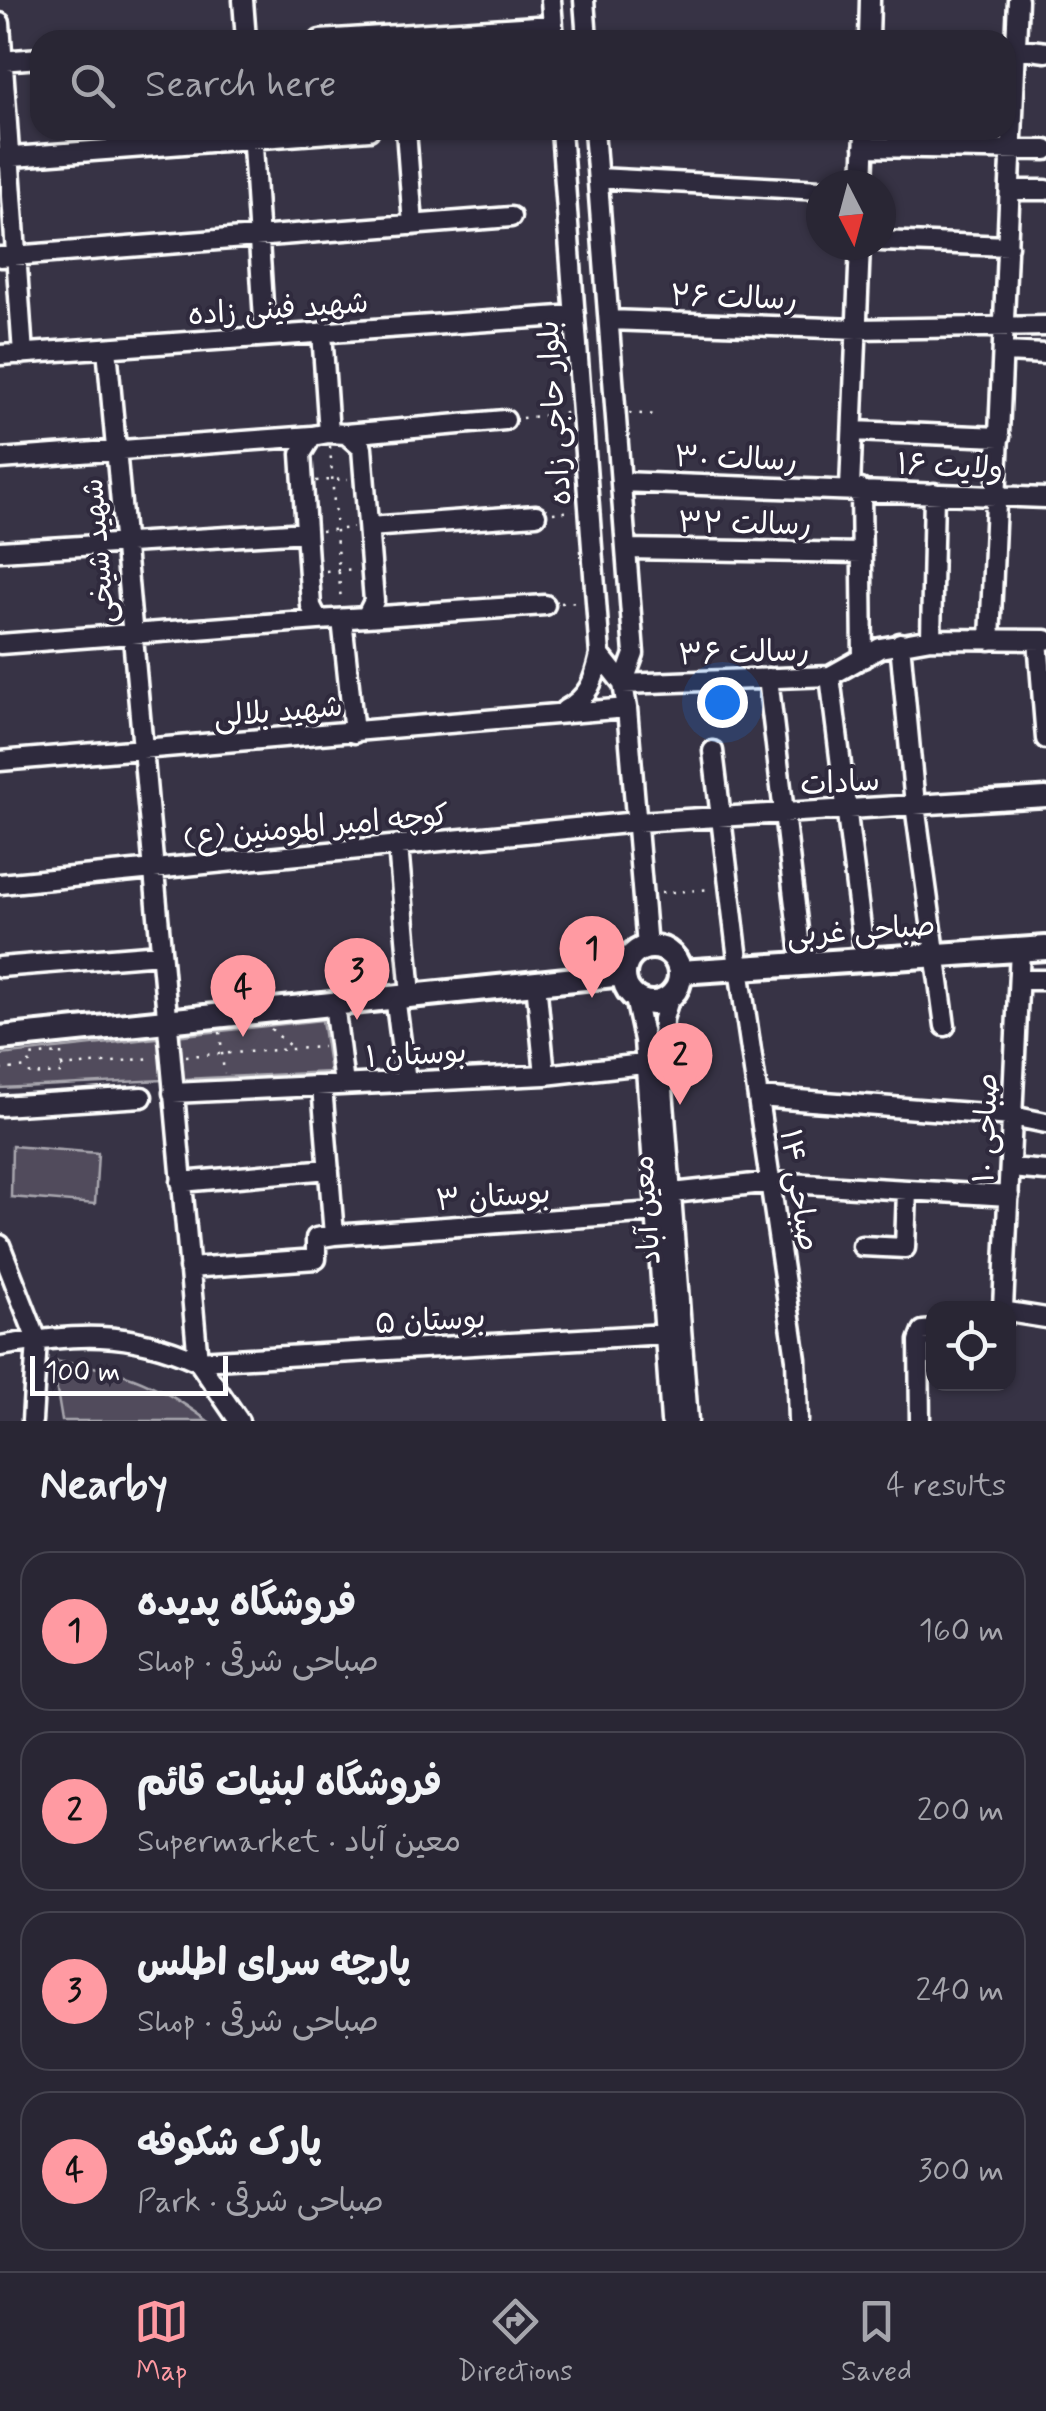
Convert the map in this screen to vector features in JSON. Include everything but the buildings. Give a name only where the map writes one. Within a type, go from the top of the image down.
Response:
[{"type":"main road","points":[[647,948],[665,950],[680,972],[670,996],[653,1003],[635,998],[624,974],[631,956],[647,948]]},
{"type":"main road","name":"صباحی غربی","points":[[680,972],[1046,948]]},
{"type":"main road","points":[[0,1038],[624,974]]},
{"type":"street","points":[[243,0],[245,30]]},
{"type":"street","points":[[550,0],[553,30]]},
{"type":"street","points":[[584,0],[586,30]]},
{"type":"street","points":[[868,30],[870,0]]},
{"type":"street","points":[[1014,30],[1018,0]]},
{"type":"street","points":[[0,23],[8,256],[23,354]]},
{"type":"street","points":[[1016,49],[1046,52]]},
{"type":"street","points":[[1,61],[30,59]]},
{"type":"street","points":[[5,158],[207,140]]},
{"type":"street","points":[[252,140],[265,336]]},
{"type":"street","points":[[407,140],[413,225]]},
{"type":"street","name":"بلوار حاجی زاده","points":[[560,140],[567,316],[600,655],[623,684],[628,708],[647,948]]},
{"type":"street","name":"بلوار حاجی زاده","points":[[595,140],[634,654],[623,684]]},
{"type":"street","points":[[864,170],[865,140]]},
{"type":"street","points":[[877,140],[1012,151],[1046,150]]},
{"type":"street","points":[[990,640],[1012,140]]},
{"type":"street","points":[[598,178],[806,189]]},
{"type":"street","points":[[1011,190],[1046,190]]},
{"type":"street","points":[[8,256],[511,217]]},
{"type":"street","points":[[896,241],[1008,246]]},
{"type":"street","points":[[859,260],[853,430],[862,553],[863,658]]},
{"type":"street","name":"شهید فینی زاده","points":[[0,355],[567,316]]},
{"type":"street","name":"رسالت ۲۶","points":[[609,320],[857,329],[1046,326]]},
{"type":"street","points":[[322,332],[329,442]]},
{"type":"street","name":"شهید شیخی","points":[[107,348],[198,1361]]},
{"type":"street","points":[[1004,352],[1046,354]]},
{"type":"street","points":[[0,459],[116,450],[329,442],[505,420]]},
{"type":"street","points":[[853,430],[1000,437]]},
{"type":"street","points":[[318,620],[311,606],[301,454],[329,442],[362,448],[374,601],[366,617]]},
{"type":"street","name":"رسالت ۳۰","points":[[621,482],[856,488]]},
{"type":"street","name":"ولایت ۱۶","points":[[856,488],[1046,498]]},
{"type":"street","points":[[931,639],[934,494]]},
{"type":"street","points":[[369,527],[536,514]]},
{"type":"street","points":[[0,551],[306,532]]},
{"type":"street","name":"رسالت ۳۲","points":[[626,548],[862,553]]},
{"type":"street","points":[[0,644],[318,620],[341,610],[366,617],[545,605]]},
{"type":"street","points":[[341,610],[354,733]]},
{"type":"street","name":"رسالت ۳۶","points":[[623,684],[830,676],[900,643],[931,639],[1042,640]]},
{"type":"street","points":[[1042,640],[1046,739]]},
{"type":"street","points":[[900,643],[915,805],[938,955],[944,1026]]},
{"type":"street","points":[[561,713],[582,701],[594,681],[600,655]]},
{"type":"street","points":[[830,676],[865,960]]},
{"type":"street","points":[[768,678],[802,964]]},
{"type":"street","name":"شهید بلالی","points":[[0,761],[628,708]]},
{"type":"street","name":"صباحی ۱۴","points":[[713,751],[739,968],[796,1360],[798,1421]]},
{"type":"street","name":"سادات","points":[[637,822],[1046,797]]},
{"type":"street","name":"کوچه امیر المومنین (ع)","points":[[0,884],[637,822]]},
{"type":"street","points":[[398,846],[406,1081]]},
{"type":"street","name":"صباحی ۱۰","points":[[1006,1301],[1020,950]]},
{"type":"street","points":[[0,968],[160,954]]},
{"type":"street","points":[[1019,980],[1046,980]]},
{"type":"street","points":[[536,982],[544,1075]]},
{"type":"street","name":"معین آباد","points":[[670,996],[653,1062],[655,1212],[671,1421]]},
{"type":"street","name":"معین آباد","points":[[635,998],[653,1062],[673,1194],[688,1421]]},
{"type":"street","points":[[334,1002],[344,1085]]},
{"type":"street","name":"بوستان ۱","points":[[173,1093],[544,1075],[653,1062]]},
{"type":"street","points":[[189,1268],[316,1259],[316,1238],[334,1236],[322,1086]]},
{"type":"street","points":[[0,1106],[142,1097]]},
{"type":"street","points":[[758,1098],[1012,1116],[1046,1123]]},
{"type":"street","points":[[1010,1168],[1046,1172]]},
{"type":"street","points":[[181,1182],[329,1169]]},
{"type":"street","points":[[673,1194],[772,1182],[1009,1196]]},
{"type":"street","points":[[862,1246],[905,1248],[908,1190]]},
{"type":"street","name":"بوستان ۳","points":[[334,1236],[655,1212]]},
{"type":"street","points":[[0,1245],[37,1340],[32,1421]]},
{"type":"street","points":[[1016,1312],[1046,1318]]},
{"type":"street","points":[[920,1421],[919,1341],[926,1331]]},
{"type":"street","name":"بوستان ۵","points":[[198,1361],[664,1334]]},
{"type":"street","points":[[0,1346],[78,1335],[158,1343],[198,1361],[238,1421]]},
{"type":"path","points":[[505,420],[567,412]]},
{"type":"path","points":[[616,412],[658,415]]},
{"type":"path","points":[[329,442],[341,610]]},
{"type":"path","points":[[302,482],[365,478]]},
{"type":"path","points":[[536,514],[574,511]]},
{"type":"path","points":[[306,532],[369,527]]},
{"type":"path","points":[[309,572],[361,569],[360,555]]},
{"type":"path","points":[[341,610],[351,599]]},
{"type":"path","points":[[330,601],[341,610]]},
{"type":"path","points":[[545,605],[581,602]]},
{"type":"path","points":[[643,894],[729,888]]},
{"type":"path","points":[[252,1011],[293,1049]]},
{"type":"path","points":[[218,1014],[226,1091]]},
{"type":"path","points":[[61,1066],[339,1046]]},
{"type":"path","points":[[61,1053],[62,1073],[30,1075],[30,1066],[29,1056],[61,1053]]},
{"type":"path","points":[[0,1070],[30,1066]]},
{"type":"shaded area","points":[[322,1020],[330,1072],[0,1088],[0,1055]]},
{"type":"shaded area","points":[[12,1146],[98,1153],[95,1204],[11,1197]]},
{"type":"shaded area","points":[[52,1361],[134,1378],[170,1395],[208,1421],[62,1421]]},
{"type":"place","name":"فروشگاه پدیده","points":[[592,998]]},
{"type":"place","name":"پارچه سرای اطلس","points":[[357,1020]]},
{"type":"place","name":"پارک شکوفه","points":[[243,1037]]},
{"type":"place","name":"فروشگاه لبنیات قائم","points":[[680,1105]]}]
